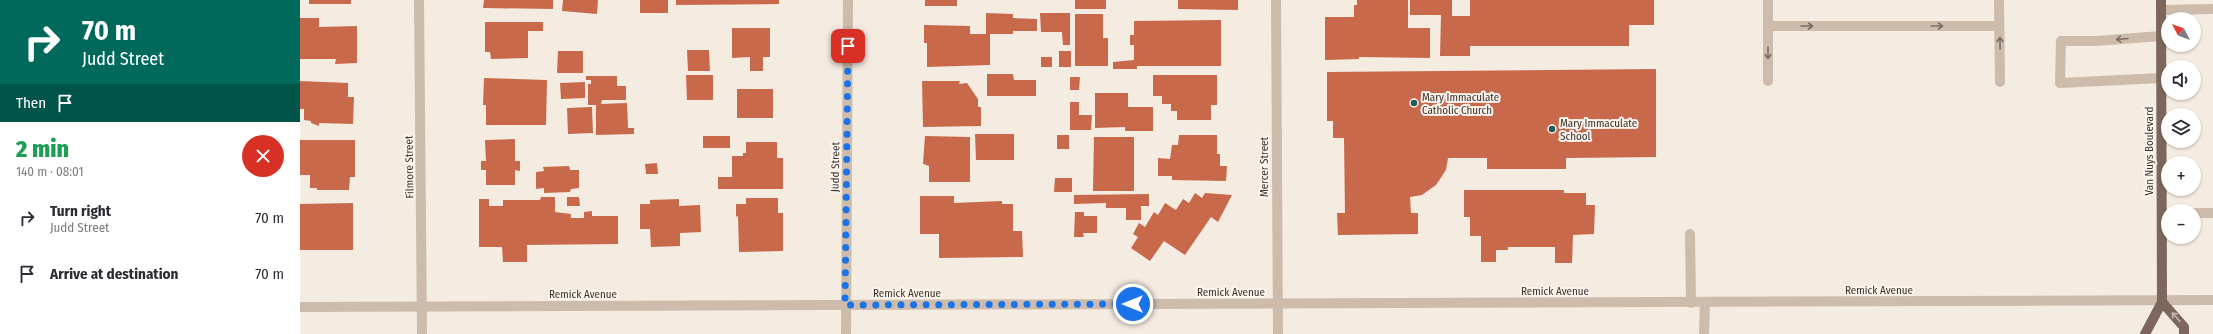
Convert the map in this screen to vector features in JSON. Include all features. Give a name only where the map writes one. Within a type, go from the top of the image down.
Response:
[{"type":"main road","name":"Van Nuys Boulevard","points":[[2162,100],[2165,204]]},
{"type":"main road","name":"Van Nuys Boulevard","points":[[2145,334],[2162,302],[2164,244]]},
{"type":"main road","points":[[2162,302],[2184,327],[2184,334]]},
{"type":"street","name":"Filmore Street","points":[[419,0],[422,334]]},
{"type":"street","name":"Judd Street","points":[[846,334],[848,0]]},
{"type":"street","name":"Mercer Street","points":[[1276,0],[1276,304],[1278,334]]},
{"type":"street","points":[[1768,0],[1768,80]]},
{"type":"street","points":[[1999,0],[2000,82]]},
{"type":"street","points":[[2161,5],[2213,10]]},
{"type":"street","points":[[1768,26],[1999,26]]},
{"type":"street","points":[[2161,36],[2096,41],[2061,41],[2060,83],[2161,78]]},
{"type":"street","points":[[2201,213],[2213,213]]},
{"type":"street","points":[[1690,234],[1691,303]]},
{"type":"street","name":"Remick Avenue","points":[[300,306],[2162,302],[2213,300]]},
{"type":"street","points":[[1704,334],[1705,303]]},
{"type":"building","points":[[309,0],[351,0],[351,4],[309,4]]},
{"type":"building","points":[[484,0],[553,0],[553,9],[483,8]]},
{"type":"building","points":[[563,0],[598,0],[597,14],[562,11]]},
{"type":"building","points":[[640,0],[668,0],[668,13],[640,13]]},
{"type":"building","points":[[676,0],[779,0],[779,4],[676,5]]},
{"type":"building","points":[[925,0],[957,0],[957,6],[925,6]]},
{"type":"building","points":[[1075,0],[1106,0],[1106,9],[1075,9]]},
{"type":"building","points":[[1178,0],[1238,0],[1238,10],[1178,9]]},
{"type":"building","points":[[1357,0],[1408,0],[1408,28],[1430,28],[1430,58],[1359,57],[1359,59],[1325,60],[1325,17],[1354,17],[1354,5],[1357,5]]},
{"type":"building","points":[[1410,0],[1452,0],[1452,16],[1470,16],[1470,0],[1654,0],[1654,25],[1629,25],[1629,46],[1470,46],[1470,56],[1440,56],[1441,15],[1410,15]]},
{"type":"building","points":[[986,13],[1013,14],[1013,18],[1037,19],[1037,31],[1013,31],[1013,34],[990,34],[990,65],[927,67],[927,43],[924,43],[924,25],[970,26],[970,34],[986,34]]},
{"type":"building","points":[[1040,13],[1070,13],[1070,45],[1063,45],[1062,32],[1041,32]]},
{"type":"building","points":[[1075,14],[1103,14],[1103,38],[1108,38],[1108,66],[1075,66]]},
{"type":"building","points":[[300,18],[319,18],[319,27],[357,26],[357,63],[335,64],[336,59],[300,59]]},
{"type":"building","points":[[1221,20],[1221,66],[1137,66],[1137,69],[1113,69],[1113,62],[1134,60],[1134,45],[1130,45],[1130,35],[1134,35],[1134,21]]},
{"type":"building","points":[[485,22],[543,22],[543,31],[528,31],[528,58],[491,59],[490,52],[485,52]]},
{"type":"building","points":[[732,28],[770,28],[770,57],[763,57],[763,71],[750,71],[750,57],[732,58]]},
{"type":"building","points":[[687,50],[709,50],[710,71],[688,71]]},
{"type":"building","points":[[558,51],[583,51],[583,73],[557,73]]},
{"type":"building","points":[[1059,51],[1071,51],[1071,67],[1059,67]]},
{"type":"building","points":[[1041,57],[1052,57],[1052,67],[1041,67]]},
{"type":"building","points":[[1656,69],[1656,157],[1566,158],[1566,169],[1487,169],[1487,158],[1448,158],[1446,170],[1436,185],[1422,195],[1410,197],[1411,213],[1418,213],[1418,234],[1338,235],[1337,213],[1345,213],[1344,138],[1333,138],[1333,121],[1327,121],[1327,72]]},
{"type":"building","points":[[987,74],[1013,74],[1014,80],[1036,80],[1036,96],[987,96]]},
{"type":"building","points":[[686,75],[713,75],[713,100],[687,100]]},
{"type":"building","points":[[1153,75],[1217,75],[1217,105],[1211,105],[1211,120],[1177,120],[1177,111],[1171,111],[1171,104],[1162,104],[1162,96],[1153,96]]},
{"type":"building","points":[[586,76],[617,76],[617,86],[626,86],[626,100],[602,100],[601,104],[627,103],[628,128],[634,128],[634,134],[596,135],[596,105],[588,105],[588,84],[591,84],[591,80],[586,80]]},
{"type":"building","points":[[1070,77],[1080,77],[1079,90],[1070,90]]},
{"type":"building","points":[[484,78],[547,80],[546,125],[486,125],[486,105],[483,105]]},
{"type":"building","points":[[300,81],[348,83],[348,97],[354,97],[353,124],[319,123],[319,126],[311,123],[311,121],[304,120],[304,109],[300,109]]},
{"type":"building","points":[[922,81],[960,81],[959,84],[967,83],[978,99],[978,107],[981,107],[981,126],[923,127]]},
{"type":"building","points":[[585,82],[585,98],[561,99],[560,83]]},
{"type":"building","points":[[737,89],[773,89],[773,118],[737,118]]},
{"type":"building","points":[[1095,93],[1128,93],[1128,107],[1153,107],[1153,131],[1125,131],[1125,127],[1095,128]]},
{"type":"building","points":[[1070,102],[1079,102],[1079,115],[1092,115],[1091,130],[1070,130]]},
{"type":"building","points":[[592,107],[593,133],[568,134],[567,108]]},
{"type":"building","points":[[975,134],[1014,134],[1014,160],[976,160]]},
{"type":"building","points":[[1057,135],[1069,135],[1069,149],[1057,149]]},
{"type":"building","points":[[1179,135],[1217,135],[1217,154],[1220,154],[1220,166],[1227,166],[1226,181],[1172,180],[1172,176],[1158,176],[1158,158],[1170,159],[1172,145],[1178,145]]},
{"type":"building","points":[[703,136],[730,136],[730,148],[703,148]]},
{"type":"building","points":[[925,136],[970,137],[970,182],[929,182],[929,166],[923,164]]},
{"type":"building","points":[[1094,137],[1134,137],[1134,191],[1093,191]]},
{"type":"building","points":[[515,139],[515,161],[520,161],[520,171],[515,170],[515,185],[486,185],[486,170],[481,170],[481,161],[486,161],[485,140]]},
{"type":"building","points":[[300,140],[355,140],[355,177],[350,177],[349,190],[317,190],[317,188],[310,188],[310,175],[300,175]]},
{"type":"building","points":[[746,142],[777,142],[777,158],[783,158],[783,189],[718,189],[718,177],[732,177],[732,156],[743,156],[743,153],[746,153]]},
{"type":"building","points":[[657,163],[658,174],[646,174],[645,164]]},
{"type":"building","points":[[569,166],[570,170],[579,170],[579,188],[571,189],[570,192],[544,193],[544,188],[536,189],[536,172],[544,171],[543,167]]},
{"type":"building","points":[[1055,178],[1072,178],[1072,192],[1054,192]]},
{"type":"building","points":[[1464,190],[1564,190],[1564,193],[1586,193],[1586,205],[1595,205],[1594,234],[1573,235],[1572,263],[1555,263],[1555,247],[1508,247],[1508,250],[1496,250],[1496,262],[1481,262],[1481,236],[1470,236],[1470,217],[1464,217]]},
{"type":"building","points":[[1195,193],[1202,198],[1205,193],[1232,195],[1218,222],[1211,217],[1185,255],[1164,241],[1150,261],[1131,248],[1138,237],[1133,234],[1139,223],[1145,227],[1154,212],[1158,215],[1165,203],[1176,210],[1183,199],[1189,203]]},
{"type":"building","points":[[1149,194],[1149,206],[1141,206],[1141,220],[1126,220],[1126,208],[1106,208],[1106,203],[1074,204],[1074,195]]},
{"type":"building","points":[[920,196],[954,196],[954,203],[1002,201],[1002,204],[1013,204],[1013,231],[1022,231],[1023,257],[939,258],[939,234],[920,234]]},
{"type":"building","points":[[541,197],[555,197],[555,212],[571,214],[571,218],[584,218],[584,212],[592,211],[592,216],[618,216],[618,244],[527,245],[527,262],[503,262],[502,247],[479,247],[479,199],[489,199],[489,206],[503,206],[503,200],[540,200]]},
{"type":"building","points":[[567,197],[579,197],[580,206],[567,206]]},
{"type":"building","points":[[746,198],[778,198],[778,213],[783,213],[783,251],[739,252],[738,216],[736,217],[736,204],[746,204]]},
{"type":"building","points":[[679,199],[679,206],[700,205],[701,232],[680,233],[680,246],[651,247],[650,229],[640,229],[640,204],[650,204],[650,200]]},
{"type":"building","points":[[353,203],[353,250],[300,250],[300,204]]},
{"type":"building","points":[[1075,212],[1084,212],[1084,216],[1097,216],[1097,233],[1083,233],[1084,237],[1074,237]]},
{"type":"place","name":"Mary Immaculate Catholic Church","points":[[1414,103]]},
{"type":"place","name":"Mary Immaculate School","points":[[1552,129]]},
{"type":"route","points":[[848,46],[845,305],[1133,304]]}]
